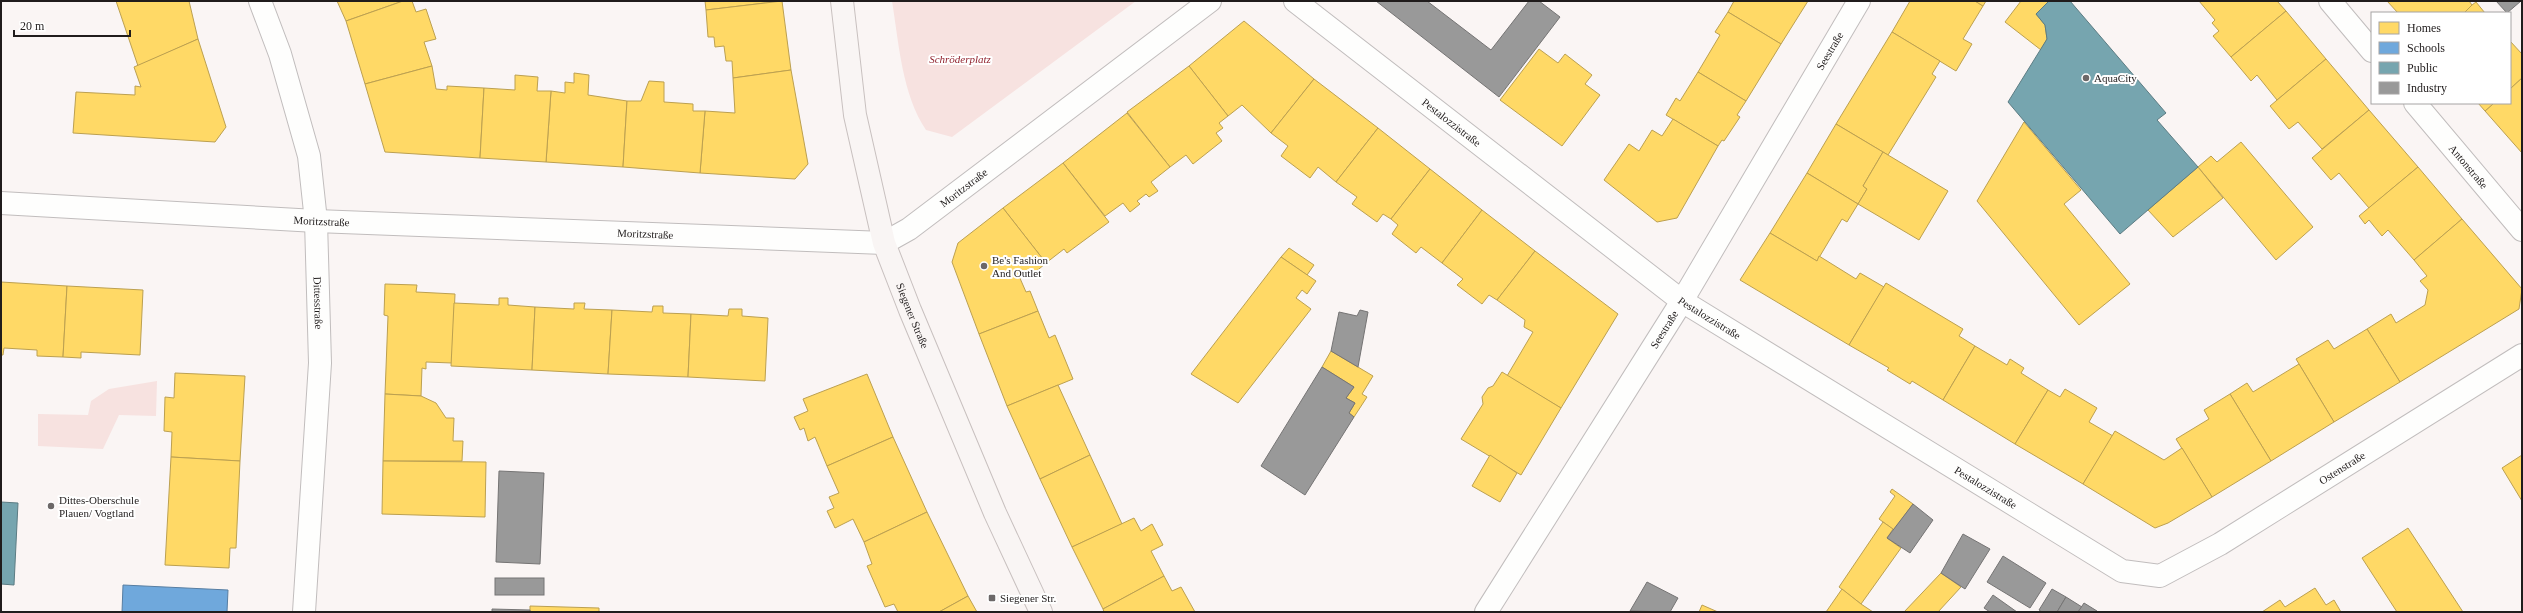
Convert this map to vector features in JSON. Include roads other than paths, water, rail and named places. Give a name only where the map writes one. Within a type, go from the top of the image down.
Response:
[{"type":"main road","name":"Siegener Straße","points":[[842,1],[849,73],[855,115],[884,243],[910,310],[992,506],[1042,612]]},
{"type":"street","name":"Dittesstraße","points":[[260,1],[280,54],[309,156],[316,221],[320,363],[304,612]]},
{"type":"street","name":"Moritzstraße","points":[[1,203],[316,221],[884,243],[909,229],[1210,1]]},
{"type":"street","name":"Pestalozzistraße","points":[[1295,1],[1682,302],[2122,571],[2160,576]]},
{"type":"street","name":"Seestraße","points":[[1486,612],[1682,302],[1859,1]]},
{"type":"street","points":[[2330,1],[2371,50]]},
{"type":"street","name":"Antonstraße","points":[[2416,104],[2522,230]]},
{"type":"street","name":"Ostenstraße","points":[[2160,576],[2220,544],[2522,355]]},
{"type":"place","name":"AquaCity","points":[[2086,78]]},
{"type":"place","name":"Be's Fashion And Outlet","points":[[984,266]]},
{"type":"place","name":"Dittes-Oberschule Plauen/ Vogtland","points":[[51,506]]},
{"type":"place","name":"Siegener Str.","points":[[992,598]]},
{"type":"park label","name":"Schröderplatz","points":[[960,59]]}]
